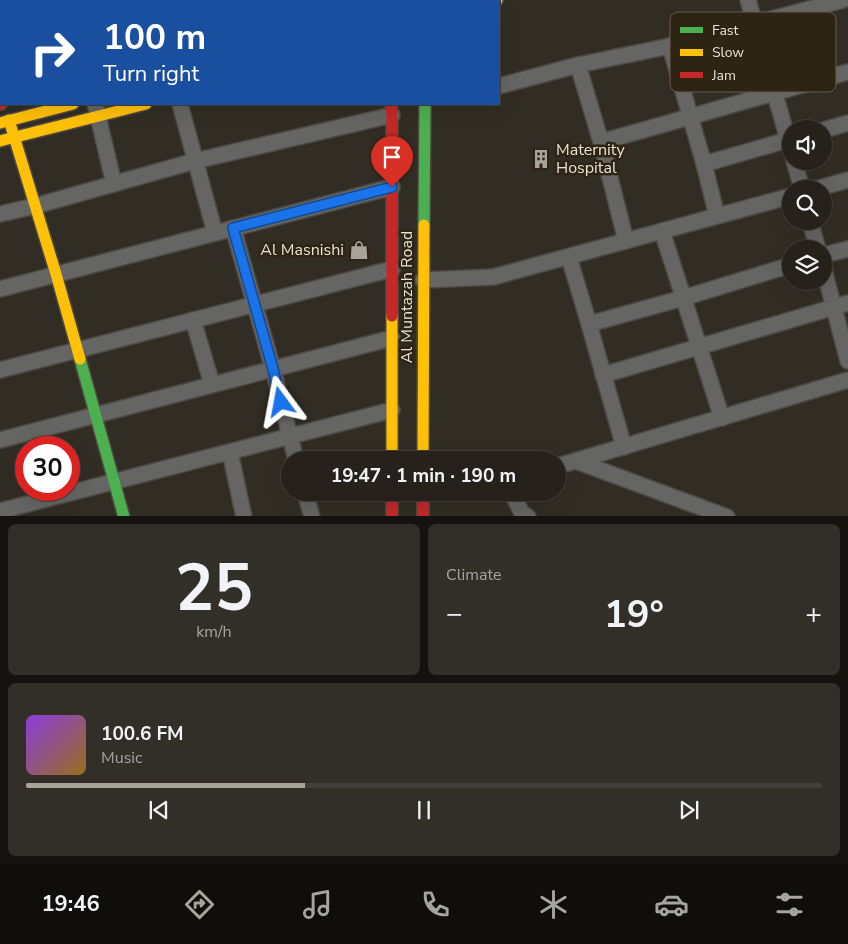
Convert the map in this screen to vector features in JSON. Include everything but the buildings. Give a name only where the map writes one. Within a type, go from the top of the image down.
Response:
[{"type":"street","points":[[797,12],[843,0]]},
{"type":"street","points":[[500,86],[578,65],[670,46]]},
{"type":"street","points":[[578,65],[601,142],[626,241]]},
{"type":"street","points":[[684,92],[717,216]]},
{"type":"street","points":[[601,142],[776,92],[784,120]]},
{"type":"street","points":[[69,105],[5,121],[14,137],[56,274],[124,516]]},
{"type":"street","points":[[0,141],[96,110],[138,105]]},
{"type":"street","points":[[180,105],[215,233]]},
{"type":"street","name":"Al Muntazah Road","points":[[423,451],[423,280],[428,105]]},
{"type":"street","points":[[96,110],[114,184]]},
{"type":"street","points":[[0,214],[392,110]]},
{"type":"street","name":"Al Muntazah Road","points":[[392,110],[392,451]]},
{"type":"street","points":[[832,128],[848,123]]},
{"type":"street","points":[[704,164],[782,145]]},
{"type":"street","points":[[832,184],[848,180]]},
{"type":"street","points":[[0,289],[392,187]]},
{"type":"street","points":[[423,280],[494,277],[782,198]]},
{"type":"street","points":[[233,228],[273,369],[293,451]]},
{"type":"street","points":[[662,231],[722,418]]},
{"type":"street","points":[[832,253],[848,249]]},
{"type":"street","points":[[569,257],[624,447]]},
{"type":"street","points":[[589,324],[782,268]]},
{"type":"street","points":[[0,370],[392,269]]},
{"type":"street","points":[[832,286],[841,305],[848,361]]},
{"type":"street","points":[[603,375],[841,305]]},
{"type":"street","points":[[193,320],[212,384]]},
{"type":"street","points":[[0,440],[392,338]]},
{"type":"street","points":[[566,464],[848,380]]},
{"type":"street","points":[[0,512],[392,410]]},
{"type":"street","points":[[230,452],[244,516]]},
{"type":"street","points":[[576,462],[727,516]]},
{"type":"street","points":[[308,501],[312,516]]},
{"type":"street","points":[[392,501],[392,516]]},
{"type":"street","points":[[423,501],[423,516]]},
{"type":"street","points":[[516,501],[522,513],[528,516]]},
{"type":"traffic: fast","points":[[424,225],[425,105]]},
{"type":"traffic: fast","points":[[80,359],[124,516]]},
{"type":"traffic: slow","points":[[0,123],[69,105]]},
{"type":"traffic: slow","points":[[0,141],[142,105]]},
{"type":"traffic: slow","points":[[9,120],[80,359]]},
{"type":"traffic: slow","points":[[423,451],[424,225]]},
{"type":"traffic: slow","points":[[392,316],[392,451]]},
{"type":"traffic: jam","points":[[391,105],[392,316]]},
{"type":"traffic: jam","points":[[392,501],[392,516]]},
{"type":"traffic: jam","points":[[423,501],[423,516]]},
{"type":"place","name":"Maternity Hospital","points":[[541,159]]},
{"type":"place","name":"Al Masnishi","points":[[359,250]]},
{"type":"route","points":[[281,402],[233,228],[392,187]]}]
